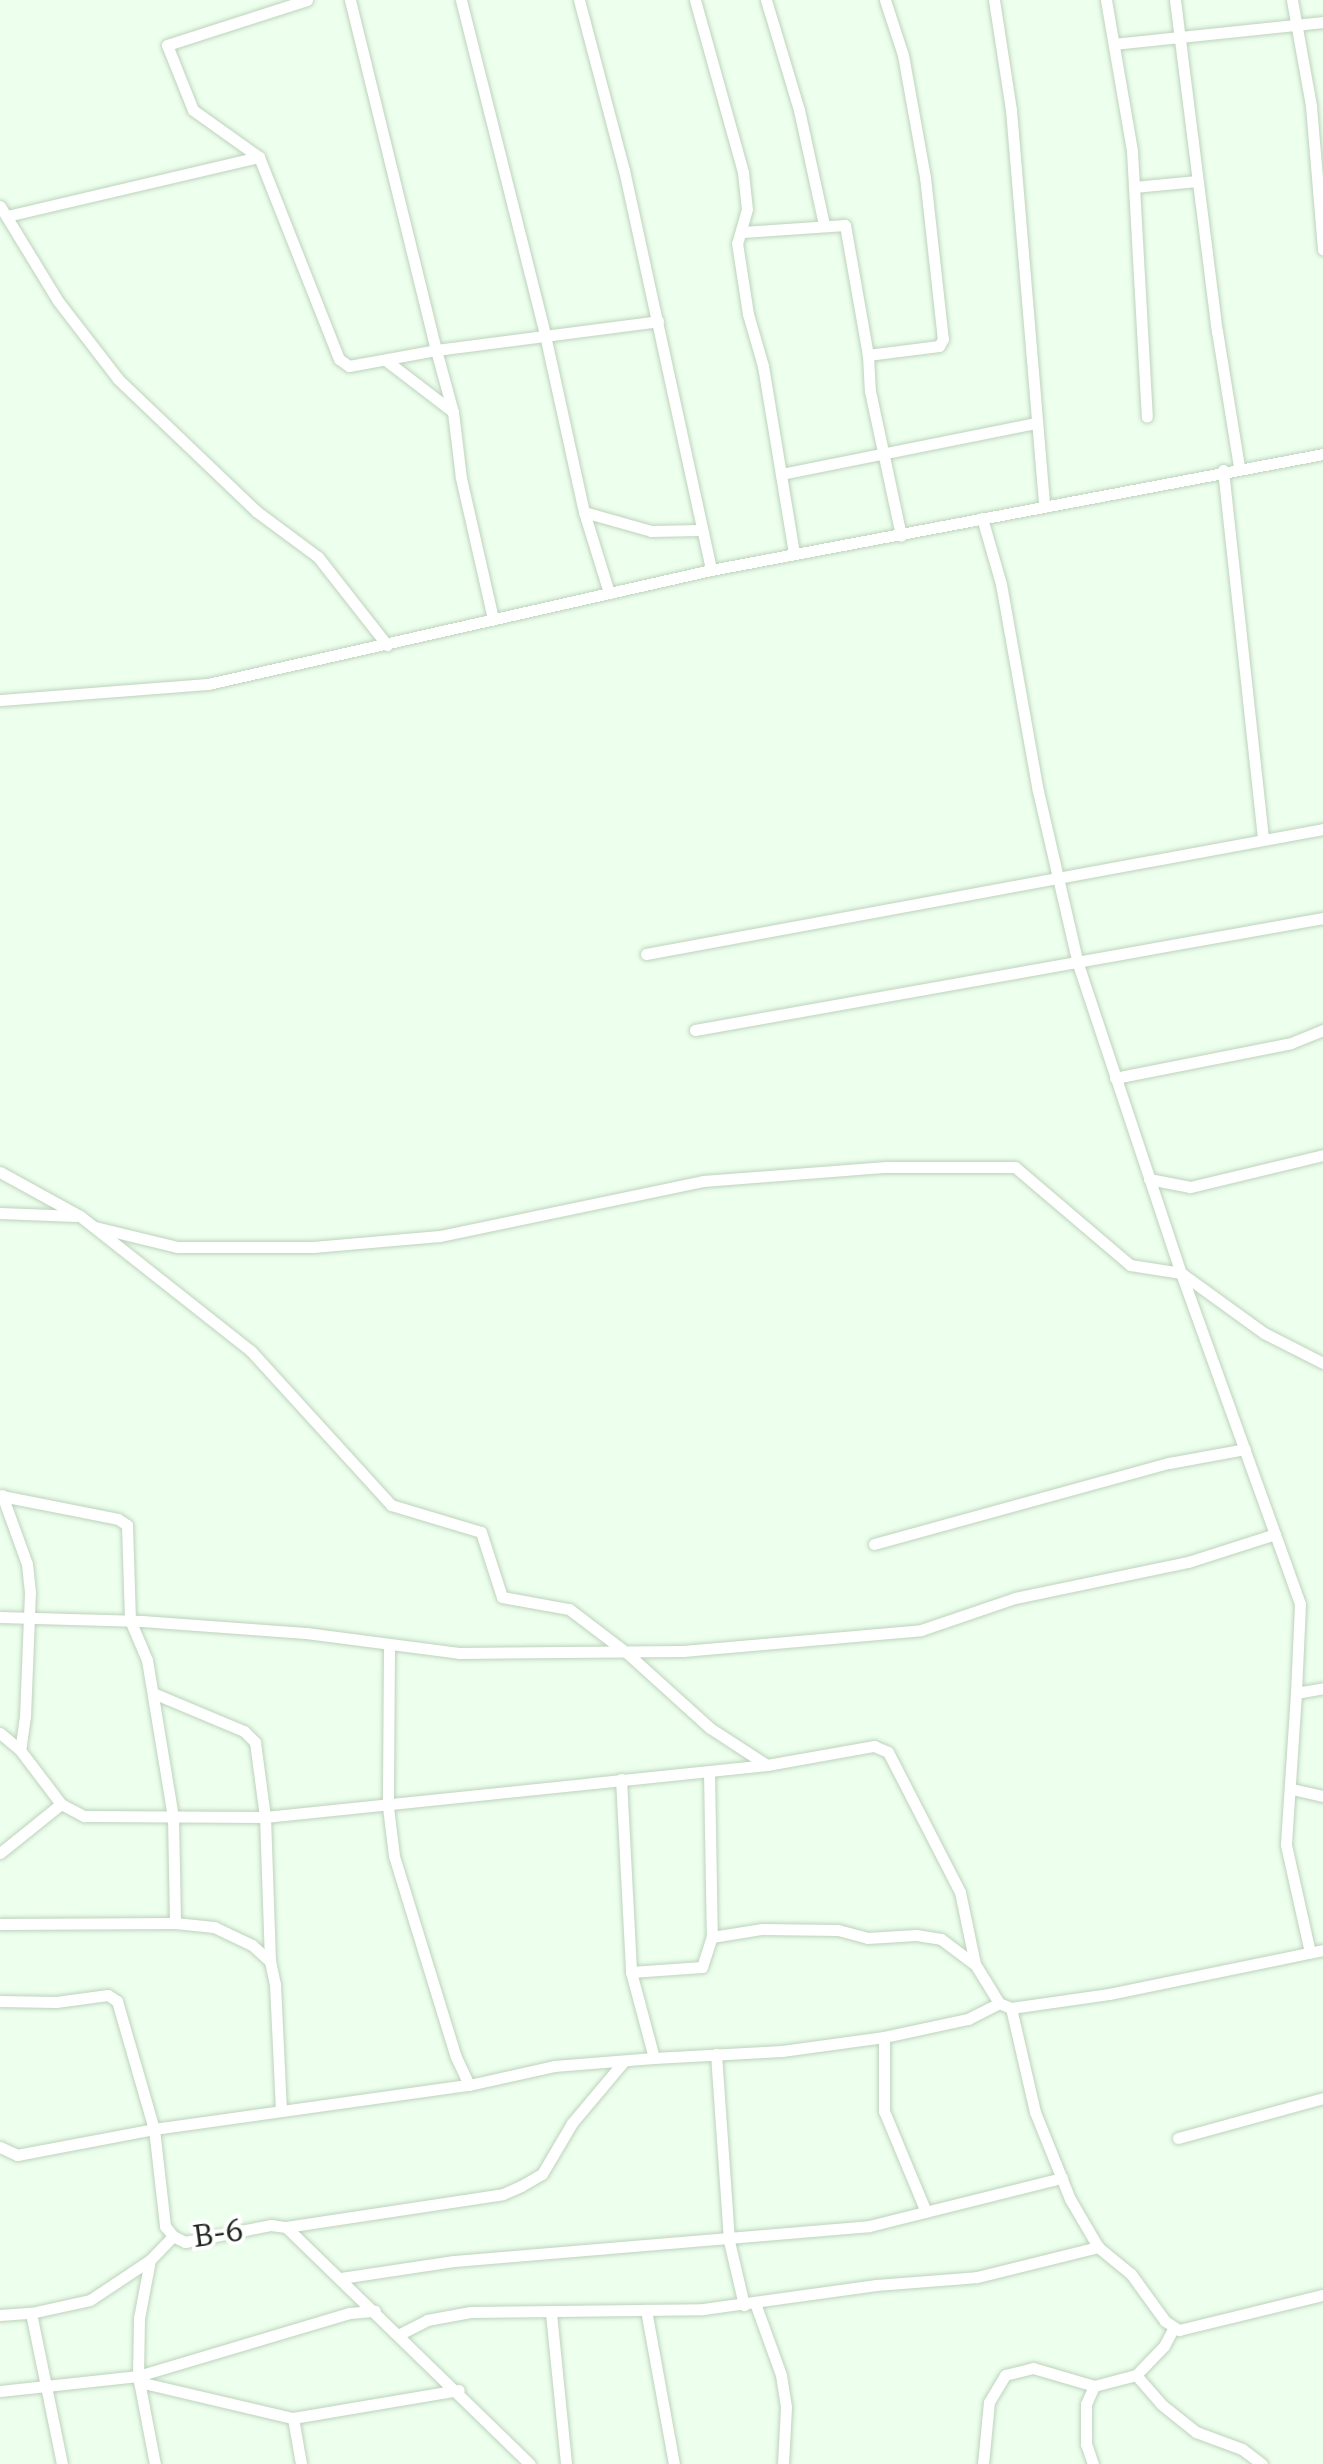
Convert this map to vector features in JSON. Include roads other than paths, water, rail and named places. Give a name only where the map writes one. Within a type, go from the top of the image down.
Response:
[{"type":"street","points":[[307,0],[167,45],[193,110],[259,156],[338,359],[349,366],[388,362],[436,350],[658,321]]},
{"type":"street","points":[[350,0],[453,412],[462,478],[493,619]]},
{"type":"street","points":[[461,0],[545,336],[584,512],[609,593]]},
{"type":"street","points":[[579,0],[658,321],[711,570]]},
{"type":"street","points":[[695,0],[743,172],[747,209],[737,243],[748,314],[763,366],[794,553]]},
{"type":"street","points":[[766,0],[799,110],[824,225]]},
{"type":"street","points":[[868,355],[939,346],[943,340],[925,177],[903,55],[885,0]]},
{"type":"street","points":[[994,0],[1012,110],[1044,504]]},
{"type":"street","points":[[1106,0],[1134,187],[1147,417]]},
{"type":"street","points":[[1175,0],[1196,181],[1239,467]]},
{"type":"street","points":[[1292,0],[1310,106],[1323,247]]},
{"type":"street","points":[[1114,44],[1323,22]]},
{"type":"street","points":[[259,156],[3,211],[58,301],[118,379],[256,512],[318,557],[388,644]]},
{"type":"street","points":[[1134,187],[1196,181]]},
{"type":"street","points":[[743,232],[845,224],[901,536]]},
{"type":"street","points":[[388,362],[453,412]]},
{"type":"street","points":[[781,474],[1036,423]]},
{"type":"street","points":[[0,700],[208,684],[711,570],[1323,454]]},
{"type":"street","points":[[1223,470],[1264,838]]},
{"type":"street","points":[[584,512],[651,531],[700,530]]},
{"type":"street","points":[[0,2148],[17,2155],[154,2129],[469,2085],[554,2066],[884,2037],[968,2019],[1005,2005],[1109,1994],[1317,1951],[1286,1845],[1300,1604],[1180,1273],[1115,1078],[1100,1020],[1078,964],[1057,877],[1001,584],[982,518]]},
{"type":"street","points":[[646,954],[1323,829]]},
{"type":"street","points":[[695,1030],[1323,918]]},
{"type":"street","points":[[1115,1078],[1274,1046],[1323,1030]]},
{"type":"street","points":[[1149,1180],[1190,1188],[1323,1155]]},
{"type":"street","points":[[92,1226],[177,1248],[313,1247],[440,1236],[702,1181],[886,1167],[1015,1167],[1130,1264],[1180,1273],[1264,1333],[1323,1364]]},
{"type":"street","points":[[0,1172],[80,1216],[252,1351],[391,1505],[481,1532],[502,1598],[569,1609],[627,1653],[710,1728],[767,1765]]},
{"type":"street","points":[[0,1213],[80,1216]]},
{"type":"street","points":[[874,1544],[1169,1462],[1246,1449]]},
{"type":"street","points":[[1,1494],[27,1564],[30,1618],[20,1750]]},
{"type":"street","points":[[1,1494],[124,1522],[130,1620],[147,1660],[173,1817],[175,1923]]},
{"type":"street","points":[[0,1617],[130,1620],[306,1633],[389,1647],[525,1655],[627,1653],[921,1630],[1015,1598],[1188,1562],[1275,1534]]},
{"type":"street","points":[[389,1647],[388,1807],[394,1856],[456,2057],[469,2085]]},
{"type":"street","points":[[1296,1692],[1323,1688]]},
{"type":"street","points":[[153,1693],[252,1737],[265,1817],[281,2111]]},
{"type":"street","points":[[0,1733],[20,1750],[61,1804],[84,1816],[265,1817],[388,1807],[767,1765],[874,1746],[888,1752],[960,1892],[975,1964]]},
{"type":"street","points":[[631,1972],[702,1967],[712,1936],[710,1772]]},
{"type":"street","points":[[621,1779],[631,1972],[654,2058]]},
{"type":"street","points":[[1292,1789],[1323,1796]]},
{"type":"street","points":[[0,1852],[61,1804]]},
{"type":"street","points":[[0,1924],[175,1923],[214,1928],[252,1945],[270,1961]]},
{"type":"street","points":[[712,1936],[762,1929],[838,1930],[867,1938],[916,1934],[941,1940],[975,1964],[1005,2005],[1035,2112],[1062,2178],[1098,2247],[1132,2274],[1174,2327]]},
{"type":"street","name":"B-6","points":[[0,2002],[114,1998],[154,2129],[165,2226],[172,2236],[185,2242],[271,2225],[286,2227],[376,2310],[530,2464]]},
{"type":"street","points":[[884,2037],[884,2112],[926,2212]]},
{"type":"street","points":[[716,2054],[729,2241],[784,2391],[783,2464]]},
{"type":"street","points":[[286,2227],[503,2194],[521,2186],[542,2174],[572,2123],[624,2060]]},
{"type":"street","points":[[1178,2138],[1323,2098]]},
{"type":"street","points":[[341,2278],[454,2260],[729,2241],[869,2226],[1062,2178]]},
{"type":"street","points":[[0,2315],[30,2314],[90,2300],[150,2260],[172,2236]]},
{"type":"street","points":[[400,2334],[426,2320],[448,2315],[750,2304],[931,2278],[977,2277],[1098,2247]]},
{"type":"street","points":[[150,2260],[139,2318],[138,2379],[155,2464]]},
{"type":"street","points":[[1174,2327],[1198,2326],[1323,2295]]},
{"type":"street","points":[[0,2390],[138,2379],[350,2313],[376,2310]]},
{"type":"street","points":[[646,2310],[674,2464]]},
{"type":"street","points":[[551,2313],[566,2464]]},
{"type":"street","points":[[30,2314],[62,2464]]},
{"type":"street","points":[[983,2464],[989,2402],[1005,2375],[1032,2368],[1094,2386],[1136,2375],[1164,2346],[1174,2327]]},
{"type":"street","points":[[1136,2375],[1161,2404],[1196,2432],[1242,2449],[1262,2464]]},
{"type":"street","points":[[138,2379],[292,2418],[458,2390]]},
{"type":"street","points":[[1094,2386],[1086,2404],[1086,2444],[1094,2464]]},
{"type":"street","points":[[292,2418],[300,2464]]}]
